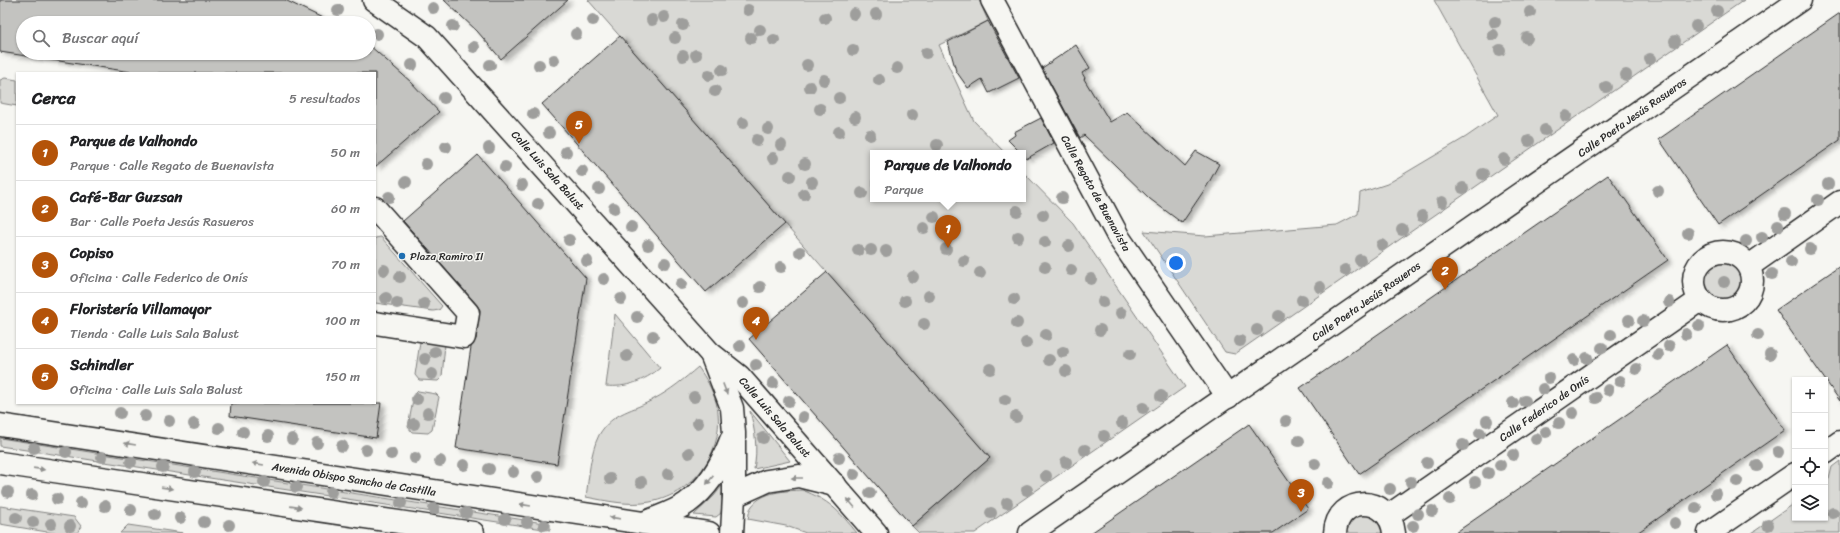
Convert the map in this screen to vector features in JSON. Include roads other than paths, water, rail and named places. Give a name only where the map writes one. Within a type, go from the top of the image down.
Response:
[{"type":"street","name":"Calle Luis Sala Balust","points":[[374,0],[427,37],[710,353],[739,376],[876,533]]},
{"type":"street","name":"Calle Regato de Buenavista","points":[[992,0],[1119,238],[1228,397]]},
{"type":"street","name":"Calle Poeta Jesús Rasueros","points":[[1030,533],[1800,0]]},
{"type":"street","points":[[1749,266],[1840,202]]},
{"type":"street","points":[[376,209],[468,313],[464,337],[376,323]]},
{"type":"street","points":[[1721,252],[1735,254],[1743,258],[1749,266],[1752,276],[1752,287],[1748,298],[1739,306],[1732,309],[1718,310],[1706,305],[1700,300],[1694,281],[1695,272],[1700,263],[1708,256],[1721,252]]},
{"type":"street","name":"Calle Federico de Onís","points":[[1335,533],[1337,522],[1344,505],[1353,506],[1368,504],[1383,510],[1391,524],[1700,300]]},
{"type":"street","name":"Calle Luis Sala Balust","points":[[710,353],[732,408],[734,433],[734,496],[732,533]]},
{"type":"street","name":"Avenida Obispo Sancho de Castilla","points":[[0,425],[709,533]]},
{"type":"street","name":"Calle Luis Sala Balust","points":[[644,523],[686,503],[710,480],[723,461],[734,433]]},
{"type":"street","points":[[1828,451],[1840,442]]},
{"type":"street","points":[[0,463],[473,533]]},
{"type":"street","points":[[734,496],[767,481],[799,476],[835,485]]},
{"type":"street","points":[[1710,533],[1792,476]]},
{"type":"place","name":"Schindler","points":[[579,144]]},
{"type":"place","name":"Parque de Valhondo","points":[[948,248]]},
{"type":"place","name":"Plaza Ramiro II","points":[[402,256]]},
{"type":"place","name":"Café-Bar Guzsan","points":[[1445,290]]},
{"type":"place","name":"Floristería Villamayor","points":[[756,340]]},
{"type":"place","name":"Copiso","points":[[1301,512]]}]
